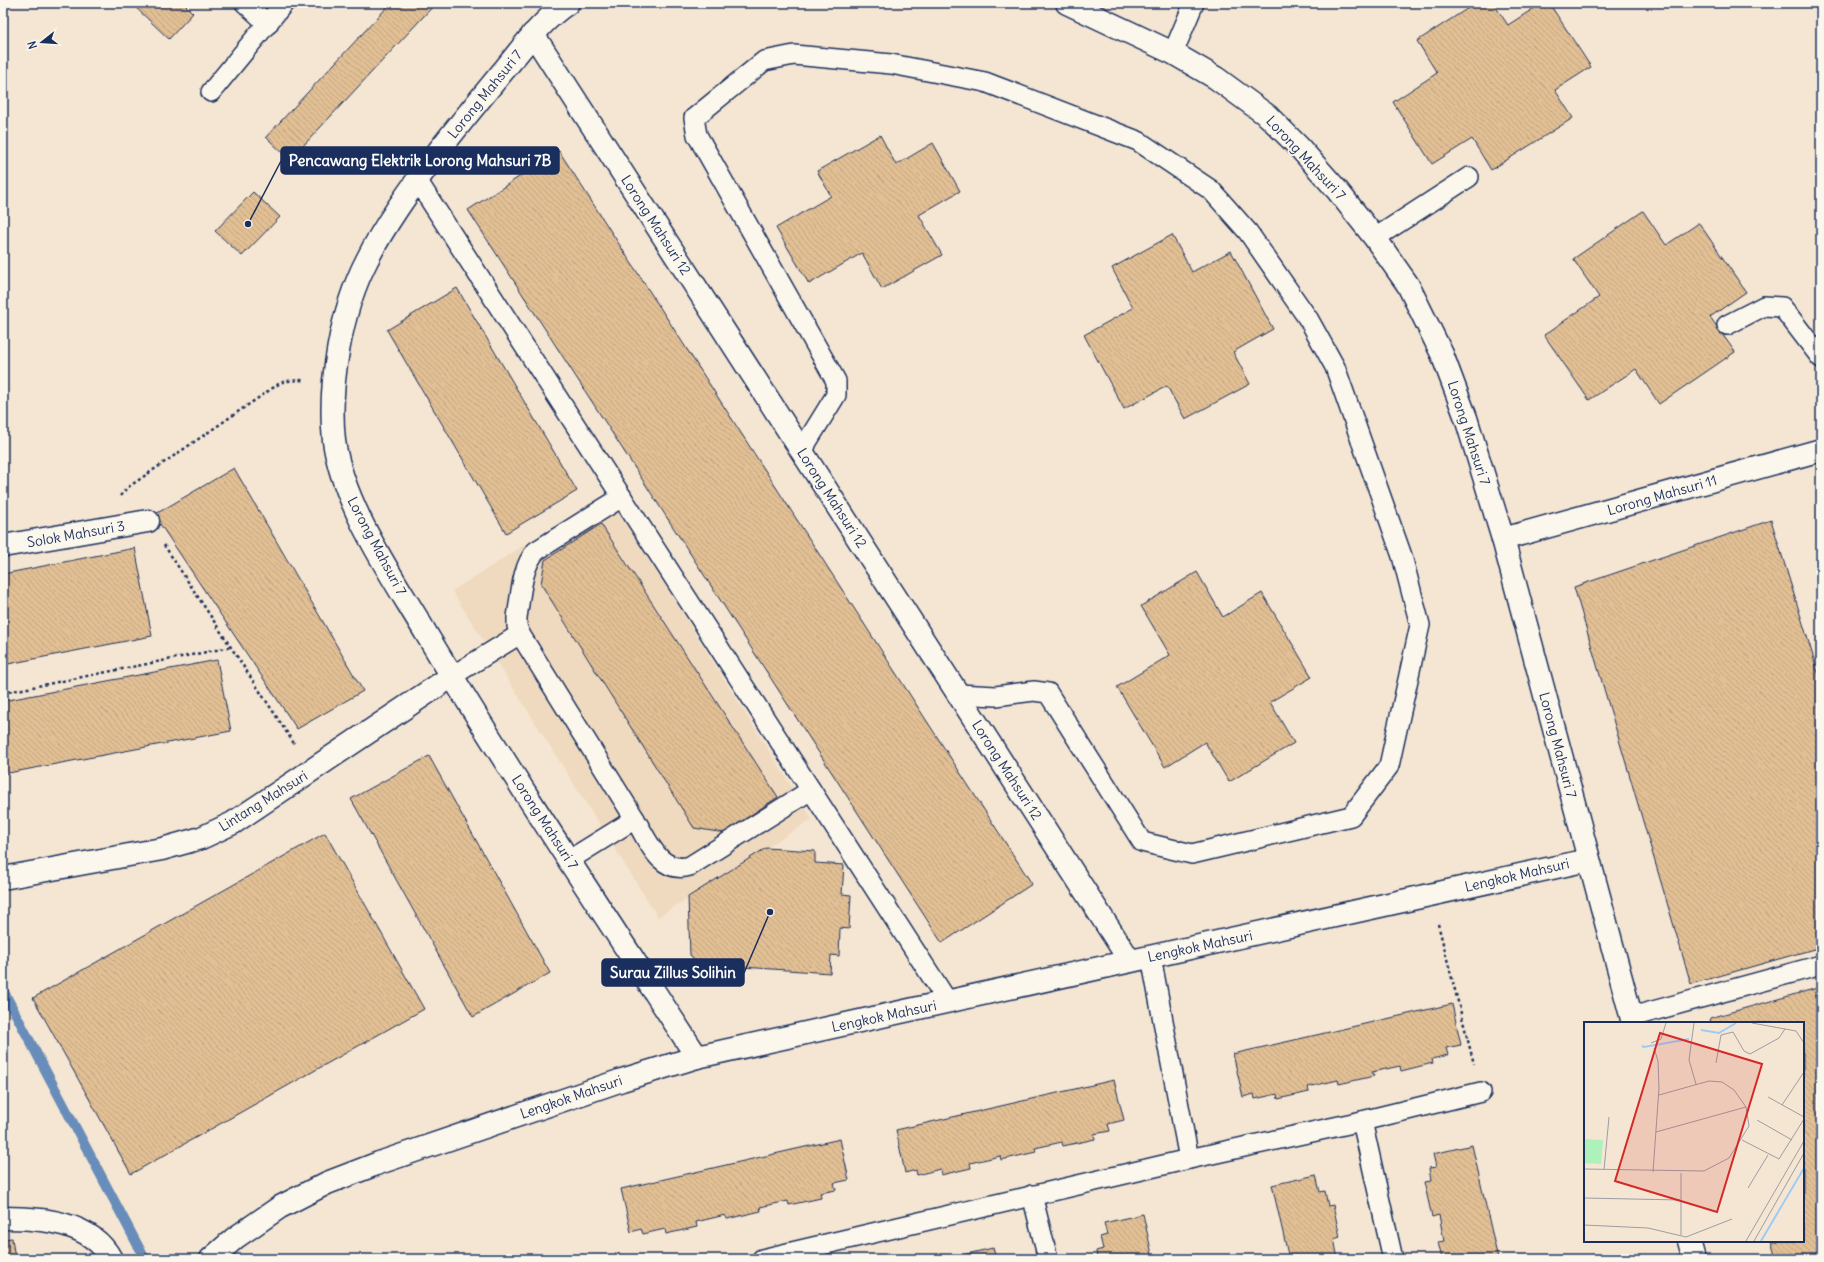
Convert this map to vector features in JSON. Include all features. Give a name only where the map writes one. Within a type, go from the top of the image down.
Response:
[{"type":"street","name":"Lorong Mahsuri 7","points":[[568,3],[534,34],[450,136],[385,227],[365,263],[349,308],[339,345],[334,379],[334,442],[346,488],[372,542],[452,676],[697,1057]]},
{"type":"street","name":"Lorong Mahsuri 7","points":[[1066,3],[1173,53],[1216,78],[1268,116],[1299,147],[1337,190],[1375,238],[1408,285],[1442,354],[1466,418],[1503,539],[1632,1020]]},
{"type":"street","name":"Lorong Mahsuri 12","points":[[534,34],[1130,961]]},
{"type":"street","name":"Lorong Mahsuri 11","points":[[1503,539],[1820,456]]},
{"type":"street","name":"Solok Mahsuri 3","points":[[3,546],[148,521]]},
{"type":"street","name":"Lintang Mahsuri","points":[[3,878],[162,850],[201,838],[233,823],[452,676]]},
{"type":"street","name":"Lengkok Mahsuri","points":[[211,1259],[235,1238],[280,1207],[327,1183],[379,1163],[622,1080],[697,1057],[1588,860]]},
{"type":"street","points":[[3,1218],[34,1218],[63,1223],[90,1236],[99,1244],[111,1259]]},
{"type":"street","points":[[1689,1242],[1694,1259]]},
{"type":"lane","points":[[245,3],[268,24]]},
{"type":"lane","points":[[211,92],[284,3]]},
{"type":"lane","points":[[1173,53],[1194,3]]},
{"type":"lane","points":[[803,453],[807,442],[836,395],[836,380],[697,135],[694,118],[764,61],[794,55],[891,64],[985,82],[1138,141],[1211,190],[1248,232],[1310,320],[1335,367],[1402,556],[1420,625],[1389,766],[1350,816],[1192,854],[1142,842],[1048,693],[1034,691],[996,696],[958,694]]},
{"type":"lane","points":[[1375,238],[1469,177]]},
{"type":"lane","points":[[418,180],[948,1002]]},
{"type":"lane","points":[[1727,325],[1764,306],[1782,307],[1821,358]]},
{"type":"lane","points":[[622,497],[536,551],[530,558],[526,568],[517,617],[517,626],[520,634],[659,857],[674,868],[690,866],[811,790]]},
{"type":"lane","points":[[452,676],[520,634]]},
{"type":"lane","points":[[569,860],[635,819]]},
{"type":"lane","points":[[1151,957],[1189,1159]]},
{"type":"lane","points":[[1632,1020],[1821,964]]},
{"type":"lane","points":[[762,1259],[1032,1195],[1362,1121],[1481,1092]]},
{"type":"lane","points":[[1362,1121],[1393,1259]]},
{"type":"lane","points":[[1032,1195],[1048,1259]]},
{"type":"path","points":[[108,528],[121,494],[127,488],[280,383],[286,381],[334,379]]},
{"type":"path","points":[[148,521],[311,771]]},
{"type":"path","points":[[3,693],[231,647]]},
{"type":"path","points":[[1430,895],[1481,1092]]},
{"type":"shaded area","points":[[607,493],[812,819],[658,917],[452,591]]},
{"type":"building","points":[[131,3],[183,3],[193,13],[169,39]]},
{"type":"building","points":[[391,3],[436,3],[290,160],[266,137]]},
{"type":"building","points":[[1476,3],[1493,3],[1508,25],[1542,3],[1549,3],[1591,67],[1555,90],[1573,118],[1491,170],[1472,139],[1432,164],[1393,102],[1437,73],[1417,41]]},
{"type":"building","points":[[880,135],[896,165],[933,143],[960,191],[919,215],[942,255],[882,289],[862,253],[809,284],[776,228],[831,196],[817,171]]},
{"type":"building","points":[[559,151],[1032,884],[942,943],[468,210]]},
{"type":"building","points":[[253,192],[280,217],[242,256],[215,231]]},
{"type":"building","points":[[1643,211],[1666,245],[1699,223],[1746,292],[1710,317],[1735,352],[1659,404],[1636,369],[1589,400],[1544,335],[1599,297],[1573,259]]},
{"type":"building","points":[[1172,235],[1192,272],[1231,251],[1273,329],[1233,352],[1250,384],[1185,419],[1167,386],[1124,409],[1084,335],[1133,308],[1112,268]]},
{"type":"building","points":[[457,288],[577,491],[506,533],[387,330]]},
{"type":"building","points":[[234,468],[363,691],[297,729],[154,515]]},
{"type":"building","points":[[1771,520],[1821,682],[1821,947],[1691,984],[1574,587]]},
{"type":"building","points":[[601,524],[778,797],[724,833],[694,828],[541,584],[545,560]]},
{"type":"building","points":[[135,548],[152,636],[3,665],[3,574]]},
{"type":"building","points":[[1197,572],[1223,617],[1262,593],[1312,677],[1270,702],[1294,743],[1229,782],[1205,742],[1165,767],[1117,687],[1170,655],[1141,606]]},
{"type":"building","points":[[217,660],[231,731],[3,774],[3,701]]},
{"type":"building","points":[[429,756],[550,973],[473,1017],[351,799]]},
{"type":"building","points":[[325,833],[424,1009],[131,1174],[33,998]]},
{"type":"building","points":[[766,848],[815,851],[815,863],[844,865],[842,894],[851,895],[849,929],[840,928],[839,956],[831,955],[830,973],[699,964],[690,955],[688,897]]},
{"type":"building","points":[[1821,987],[1821,1259],[1776,1259],[1771,1242],[1804,1242],[1804,1022],[1711,1022],[1710,1018]]},
{"type":"building","points":[[1452,1004],[1461,1045],[1446,1048],[1448,1055],[1432,1059],[1433,1063],[1401,1071],[1400,1066],[1372,1072],[1374,1076],[1339,1084],[1338,1080],[1308,1087],[1309,1092],[1278,1099],[1277,1094],[1255,1099],[1254,1094],[1243,1097],[1233,1054]]},
{"type":"building","points":[[1114,1080],[1124,1120],[1108,1124],[1110,1131],[1094,1134],[1095,1139],[1063,1146],[1062,1142],[1035,1148],[1036,1152],[1001,1160],[1000,1156],[970,1163],[971,1168],[941,1175],[940,1169],[917,1175],[916,1170],[905,1173],[896,1130]]},
{"type":"building","points":[[840,1139],[849,1180],[834,1183],[836,1190],[820,1193],[821,1198],[789,1205],[788,1201],[760,1207],[761,1211],[727,1219],[725,1215],[696,1222],[697,1227],[666,1234],[665,1229],[643,1234],[641,1229],[631,1232],[621,1189]]},
{"type":"building","points":[[1472,1145],[1498,1259],[1442,1259],[1438,1242],[1444,1241],[1439,1215],[1432,1217],[1424,1182],[1431,1181],[1429,1168],[1436,1167],[1433,1154]]},
{"type":"building","points":[[1316,1175],[1320,1192],[1325,1191],[1328,1206],[1333,1205],[1340,1237],[1334,1239],[1338,1259],[1289,1259],[1272,1185]]},
{"type":"building","points":[[1143,1214],[1153,1259],[1097,1259],[1096,1251],[1103,1249],[1100,1237],[1107,1235],[1104,1223]]},
{"type":"building","points":[[12,1238],[15,1259],[3,1259],[3,1239]]},
{"type":"building","points":[[993,1248],[996,1259],[949,1259],[949,1258]]},
{"type":"waterway","points":[[3,990],[145,1259]]},
{"type":"place","name":"Pencawang Elektrik Lorong Mahsuri 7B","points":[[248,224]]},
{"type":"place","name":"Surau Zillus Solihin","points":[[770,912]]}]
